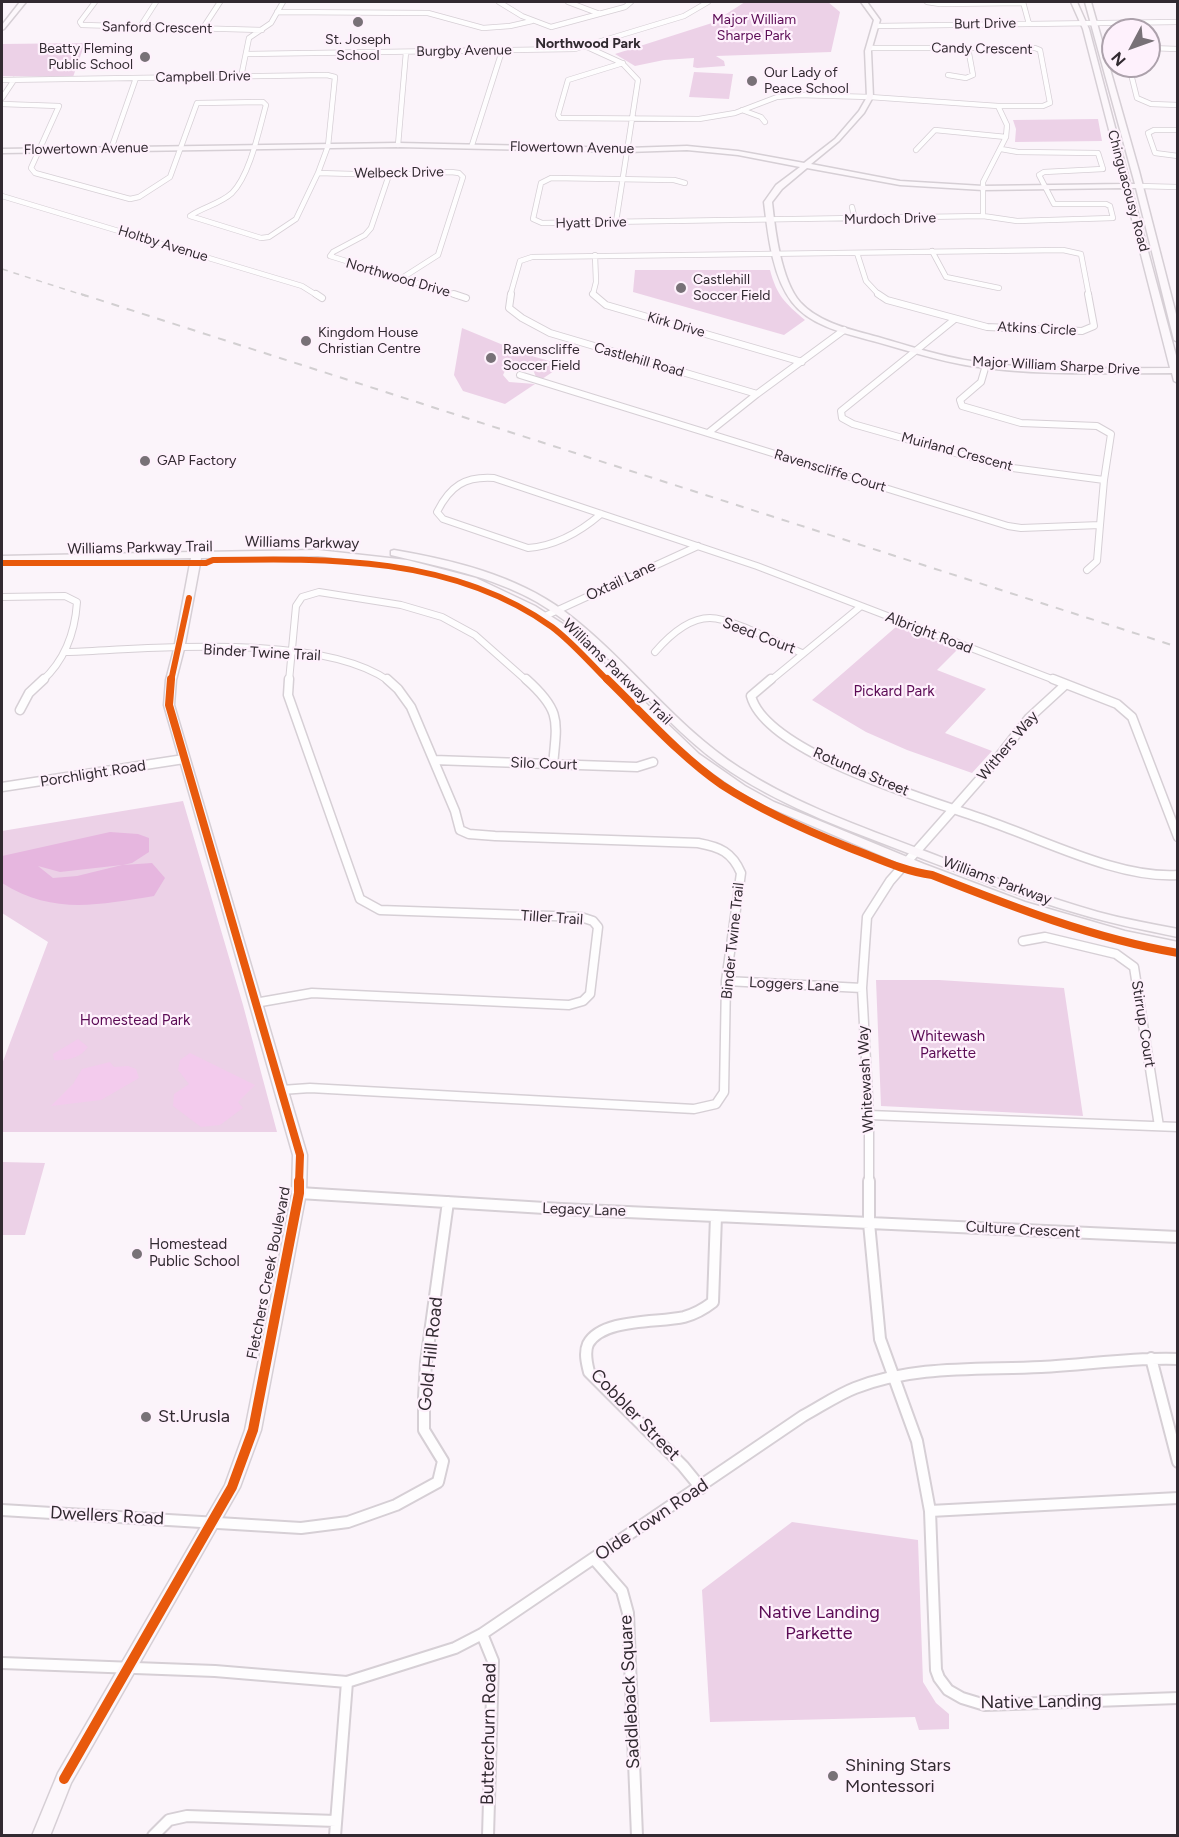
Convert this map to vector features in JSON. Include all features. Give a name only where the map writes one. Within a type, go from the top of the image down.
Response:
[{"type":"main road","points":[[2,28],[23,2]]},
{"type":"main road","points":[[864,2],[877,20],[869,48],[870,97]]},
{"type":"main road","name":"Chinguacousy Road","points":[[1074,2],[1084,23],[1178,381]]},
{"type":"main road","name":"Chinguacousy Road","points":[[1088,2],[1178,340]]},
{"type":"main road","name":"Major William Sharpe Drive","points":[[870,97],[851,126],[768,202],[778,253],[788,289],[796,303],[808,313],[844,330],[915,351],[986,365],[1176,371]]},
{"type":"main road","name":"Flowertown Avenue","points":[[2,151],[398,145],[627,150],[687,148],[714,150],[900,183],[983,188],[1138,186]]},
{"type":"main road","name":"Williams Parkway","points":[[2,559],[335,546],[417,556],[457,566],[508,584],[558,610],[691,735],[734,769],[781,796],[1046,914],[1122,935],[1178,945]]},
{"type":"main road","name":"Williams Parkway","points":[[2,551],[318,553],[407,563],[473,580],[545,616],[559,626],[695,756],[710,768],[770,804],[912,856],[1087,913],[1178,933]]},
{"type":"main road","name":"Fletchers Creek Boulevard","points":[[40,1836],[64,1779],[232,1487],[253,1430],[299,1193],[300,1155],[169,705],[171,680],[197,552]]},
{"type":"street","name":"Sanford Crescent","points":[[95,2],[80,22],[82,25],[261,30]]},
{"type":"street","points":[[140,27],[156,2]]},
{"type":"street","points":[[203,28],[220,2]]},
{"type":"street","points":[[241,77],[249,38],[261,30],[278,12],[283,2]]},
{"type":"street","points":[[340,12],[344,2]]},
{"type":"street","points":[[499,2],[532,21],[551,27],[625,7],[630,2]]},
{"type":"street","points":[[568,2],[601,14]]},
{"type":"street","name":"Burgby Avenue","points":[[247,54],[570,49],[587,46],[684,16],[708,2]]},
{"type":"street","points":[[927,2],[940,4],[1023,2],[1029,24]]},
{"type":"street","points":[[278,12],[428,13],[483,28],[510,26],[532,21]]},
{"type":"street","name":"Burt Drive","points":[[876,26],[1178,22]]},
{"type":"street","points":[[587,46],[623,63],[634,72],[638,80],[616,222]]},
{"type":"street","name":"Candy Crescent","points":[[623,63],[568,80],[558,115],[560,118],[699,119],[742,110],[785,96],[870,97],[998,106],[1043,106],[1050,103],[1040,50],[1027,47],[869,48]]},
{"type":"street","points":[[948,75],[966,78],[973,75],[968,48]]},
{"type":"street","points":[[1161,48],[1178,48]]},
{"type":"street","points":[[472,145],[502,51]]},
{"type":"street","points":[[398,145],[406,52]]},
{"type":"street","name":"Campbell Drive","points":[[2,80],[327,75],[335,77],[328,146]]},
{"type":"street","points":[[111,149],[136,78]]},
{"type":"street","points":[[1132,78],[1137,98],[1152,104],[1178,105]]},
{"type":"street","points":[[2,98],[14,80]]},
{"type":"street","points":[[2,104],[59,106],[32,168],[35,172],[130,199],[139,197],[170,177],[197,104],[257,101],[266,105],[254,147],[232,194],[190,216],[255,237],[269,237],[296,219],[318,174],[328,146]]},
{"type":"street","points":[[983,216],[983,182],[1006,137],[1007,125],[998,106]]},
{"type":"street","points":[[742,110],[760,117],[765,122]]},
{"type":"street","points":[[916,150],[935,130],[1006,137]]},
{"type":"street","points":[[1178,130],[1154,130],[1148,133],[1155,153],[1178,156]]},
{"type":"street","points":[[1001,149],[1018,152],[1098,153],[1103,169],[1044,172],[1039,175],[1044,188]]},
{"type":"street","name":"Welbeck Drive","points":[[318,174],[389,175],[451,172],[459,173],[463,177],[438,255],[402,278]]},
{"type":"street","name":"Northwood Drive","points":[[389,175],[371,228],[365,235],[333,252],[330,256],[466,298]]},
{"type":"street","name":"Hyatt Drive","points":[[622,180],[545,180],[541,183],[533,219],[542,223],[770,221]]},
{"type":"street","points":[[622,180],[674,180],[685,183]]},
{"type":"street","points":[[1138,186],[1178,187]]},
{"type":"street","name":"Murdoch Drive","points":[[770,221],[983,216],[1017,221],[1113,218],[1110,206],[1106,204],[1054,204],[1044,188]]},
{"type":"street","name":"Holtby Avenue","points":[[2,196],[302,286],[322,298]]},
{"type":"street","points":[[852,207],[855,219]]},
{"type":"street","name":"Atkins Circle","points":[[778,253],[1063,250],[1081,254],[1094,326],[1090,330],[1082,331],[987,327],[887,300],[875,294],[865,283],[857,253]]},
{"type":"street","points":[[932,251],[945,277],[987,288],[999,288]]},
{"type":"street","name":"Castlehill Road","points":[[757,394],[578,342],[532,324],[509,308],[520,261],[532,257],[778,253]]},
{"type":"street","name":"Kirk Drive","points":[[596,255],[596,282],[593,294],[606,305],[802,362]]},
{"type":"street","points":[[915,351],[955,319]]},
{"type":"street","points":[[708,433],[844,330]]},
{"type":"street","name":"Muirland Crescent","points":[[915,351],[841,411],[842,418],[854,424],[1005,467],[1104,480]]},
{"type":"street","points":[[986,365],[981,382],[960,400],[962,406],[1021,423],[1097,426],[1106,429],[1111,434],[1104,480],[1097,561],[1087,570]]},
{"type":"street","name":"Ravenscliffe Court","points":[[520,375],[1008,526],[1021,528],[1100,525]]},
{"type":"street","name":"Albright Road","points":[[601,514],[582,531],[542,547],[528,548],[443,519],[437,512],[451,493],[466,481],[483,477],[494,478],[758,566],[1065,684],[1127,711],[1132,717],[1178,837]]},
{"type":"street","name":"Oxtail Lane","points":[[545,616],[698,546]]},
{"type":"street","points":[[291,652],[297,600],[306,594],[319,592],[363,597],[442,617],[483,641],[538,690],[551,706],[557,720],[553,765]]},
{"type":"street","points":[[2,597],[65,596],[77,602],[66,652],[53,670],[22,699],[20,710]]},
{"type":"street","name":"Rotunda Street","points":[[860,606],[751,696],[751,703],[762,717],[803,747],[836,764],[954,809]]},
{"type":"street","name":"Seed Court","points":[[655,652],[672,634],[709,618],[726,622],[802,653]]},
{"type":"street","name":"Binder Twine Trail","points":[[66,652],[179,649],[291,652],[328,656],[349,662],[375,671],[391,681],[407,698],[460,823],[460,830],[469,834],[698,843],[720,846],[735,857],[741,873],[726,981],[725,1084],[723,1098],[713,1108],[694,1109],[310,1088],[281,1090]]},
{"type":"street","name":"Tiller Trail","points":[[255,1003],[312,993],[569,1005],[583,1001],[590,994],[598,927],[593,921],[581,917],[380,910],[360,899],[288,695],[291,652]]},
{"type":"street","name":"Withers Way","points":[[954,809],[1029,718],[1065,684]]},
{"type":"street","name":"Porchlight Road","points":[[2,787],[183,759]]},
{"type":"street","name":"Silo Court","points":[[434,760],[637,767],[653,762]]},
{"type":"street","points":[[954,809],[1086,857],[1154,875],[1178,875]]},
{"type":"street","name":"Whitewash Way","points":[[895,1377],[880,1339],[869,1223],[869,1114],[862,988],[867,917],[875,902],[912,856],[954,809]]},
{"type":"street","name":"Stirrup Court","points":[[1023,941],[1045,937],[1086,946],[1116,954],[1127,960],[1134,968],[1159,1126]]},
{"type":"street","name":"Loggers Lane","points":[[726,981],[862,988]]},
{"type":"street","points":[[869,1114],[1178,1127]]},
{"type":"street","name":"Legacy Lane","points":[[299,1193],[869,1223]]},
{"type":"street","name":"Gold Hill Road","points":[[213,1521],[301,1528],[348,1522],[396,1505],[438,1482],[443,1461],[424,1430],[424,1398],[426,1362],[448,1202]]},
{"type":"street","name":"Cobbler Street","points":[[700,1488],[683,1466],[589,1372],[586,1358],[587,1345],[594,1335],[603,1329],[616,1325],[690,1317],[706,1310],[713,1302],[716,1216]]},
{"type":"street","name":"Culture Crescent","points":[[869,1223],[1178,1237]]},
{"type":"street","points":[[1151,1358],[1178,1462]]},
{"type":"street","name":"Olde Town Road","points":[[2,1663],[215,1671],[347,1682],[455,1648],[482,1634],[811,1412],[854,1388],[885,1378],[949,1370],[1042,1367],[1151,1358],[1178,1359]]},
{"type":"street","name":"Native Landing","points":[[895,1377],[917,1441],[930,1511],[936,1670],[944,1685],[954,1695],[969,1703],[985,1705],[1178,1698]]},
{"type":"street","points":[[930,1511],[1178,1498]]},
{"type":"street","name":"Dwellers Road","points":[[2,1510],[213,1521]]},
{"type":"street","name":"Saddleback Square","points":[[594,1559],[622,1591],[628,1613],[637,1836]]},
{"type":"street","name":"Butterchurn Road","points":[[482,1634],[493,1661],[488,1836]]},
{"type":"street","points":[[335,1836],[347,1682]]},
{"type":"street","points":[[153,1836],[169,1820],[187,1816],[336,1821]]},
{"type":"green space","name":"Major William Sharpe Park","points":[[745,2],[828,2],[840,12],[831,52],[716,56],[724,61],[725,66],[697,68],[693,67],[694,58],[664,60],[635,66],[615,54],[712,23]]},
{"type":"green space","points":[[85,43],[73,77],[2,76],[2,44]]},
{"type":"green space","points":[[694,72],[733,74],[729,99],[689,97]]},
{"type":"green space","points":[[1098,119],[1102,141],[1015,142],[1016,129],[1013,120]]},
{"type":"green space","points":[[635,270],[770,270],[783,298],[805,320],[784,335],[633,292]]},
{"type":"green space","points":[[462,328],[525,354],[563,365],[542,379],[527,369],[516,368],[505,371],[503,375],[509,382],[535,384],[505,404],[463,391],[454,375]]},
{"type":"green space","name":"Pickard Park","points":[[897,626],[958,649],[937,670],[986,689],[945,733],[992,751],[972,773],[907,750],[866,732],[812,700]]},
{"type":"green space","name":"Homestead Park","points":[[183,801],[243,1005],[277,1132],[2,1132],[2,1064],[48,942],[2,913],[2,831]]},
{"type":"green space","name":"Whitewash Parkette","points":[[876,980],[939,980],[1064,988],[1083,1116],[881,1106]]},
{"type":"green space","points":[[2,1162],[45,1163],[25,1235],[2,1235]]},
{"type":"green space","name":"Native Landing Parkette","points":[[792,1522],[918,1540],[923,1682],[936,1703],[949,1714],[949,1729],[919,1730],[915,1717],[710,1722],[702,1590]]},
{"type":"shaded area","points":[[110,832],[138,834],[149,838],[149,852],[132,863],[123,865],[152,863],[165,878],[154,896],[94,904],[57,904],[39,900],[2,883],[2,856]],"holes":[[[122,865],[77,876],[53,878],[38,866],[60,872]]]},
{"type":"shaded area","points":[[78,1039],[88,1047],[85,1051],[73,1058],[54,1060],[53,1054]]},
{"type":"shaded area","points":[[190,1053],[255,1085],[238,1102],[243,1108],[220,1125],[201,1127],[173,1106],[174,1094],[189,1084],[178,1070],[180,1060]]},
{"type":"shaded area","points":[[110,1062],[114,1067],[128,1066],[136,1069],[139,1078],[101,1100],[51,1106],[73,1084],[82,1069]]},
{"type":"railway","points":[[2,269],[86,296]]},
{"type":"railway","points":[[81,294],[1178,647]]},
{"type":"cycle path","name":"Williams Parkway Trail","points":[[2,563],[206,563],[213,560],[259,559],[347,561],[390,565],[431,573],[472,586],[513,604],[553,628],[690,759],[721,784],[757,806],[803,829],[911,872],[932,875],[1083,931],[1178,953]]},
{"type":"cycle path","points":[[64,1779],[232,1487],[253,1430],[299,1193],[300,1155],[169,705],[171,680],[189,598]]},
{"type":"place","name":"St. Joseph School","points":[[358,22]]},
{"type":"place","name":"Beatty Fleming Public School","points":[[145,57]]},
{"type":"place","name":"Our Lady of Peace School","points":[[752,81]]},
{"type":"place","name":"Castlehill Soccer Field","points":[[681,288]]},
{"type":"place","name":"Kingdom House Christian Centre","points":[[306,341]]},
{"type":"place","name":"Ravenscliffe Soccer Field","points":[[491,358]]},
{"type":"place","name":"GAP Factory","points":[[145,461]]},
{"type":"place","name":"Homestead Public School","points":[[137,1254]]},
{"type":"place","name":"St.Urusla","points":[[146,1417]]},
{"type":"place","name":"Shining Stars Montessori","points":[[833,1776]]},
{"type":"district","name":"Northwood Park","points":[[588,44]]}]
